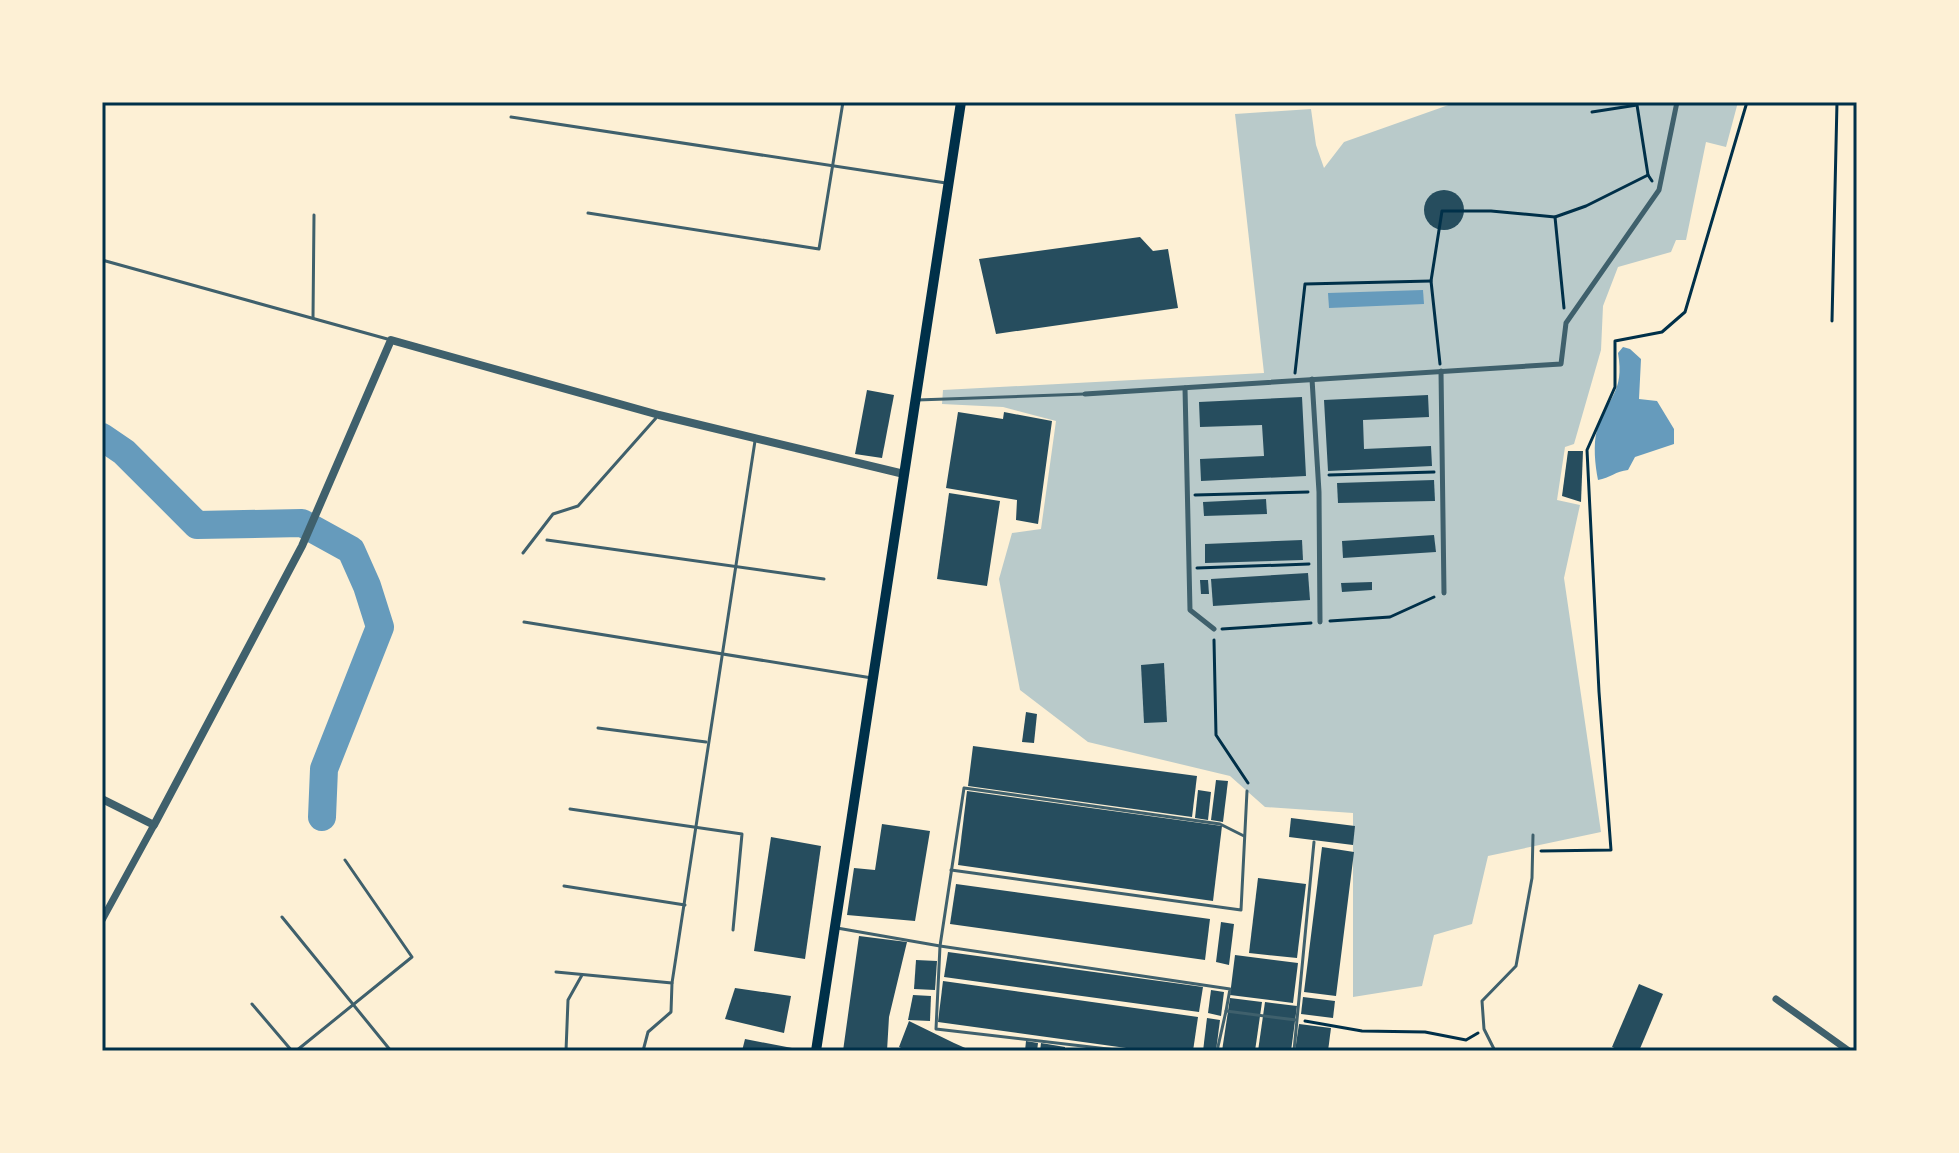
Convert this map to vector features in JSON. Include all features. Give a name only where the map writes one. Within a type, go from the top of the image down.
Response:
[{"type":"main road","points":[[816,1051],[961,102]]},
{"type":"street","points":[[1085,394],[1561,364],[1566,323],[1659,190],[1677,102]]},
{"type":"street","points":[[103,916],[302,546],[391,340],[659,415],[904,474]]},
{"type":"street","points":[[1441,371],[1444,593]]},
{"type":"street","points":[[1312,379],[1319,492],[1320,622]]},
{"type":"street","points":[[1185,388],[1190,610],[1214,629]]},
{"type":"street","points":[[102,799],[154,825]]},
{"type":"street","points":[[1776,999],[1849,1051]]},
{"type":"lane","points":[[588,213],[819,249],[843,102]]},
{"type":"lane","points":[[511,117],[949,183]]},
{"type":"lane","points":[[313,318],[314,215]]},
{"type":"lane","points":[[102,260],[391,340]]},
{"type":"lane","points":[[917,400],[1085,394]]},
{"type":"lane","points":[[523,553],[553,514],[578,506],[659,415]]},
{"type":"lane","points":[[643,1051],[648,1032],[671,1012],[672,983],[755,439]]},
{"type":"lane","points":[[547,540],[824,579]]},
{"type":"lane","points":[[524,622],[874,679]]},
{"type":"lane","points":[[598,728],[708,742]]},
{"type":"lane","points":[[1125,1051],[936,1029],[940,946],[964,788],[1220,824],[1244,836]]},
{"type":"lane","points":[[951,870],[1241,910],[1247,791]]},
{"type":"lane","points":[[570,809],[742,834],[733,930]]},
{"type":"lane","points":[[1495,1051],[1484,1029],[1482,1001],[1516,966],[1532,878],[1533,835]]},
{"type":"lane","points":[[1294,1051],[1314,842]]},
{"type":"lane","points":[[252,1004],[294,1051],[412,957],[345,860]]},
{"type":"lane","points":[[564,886],[685,905]]},
{"type":"lane","points":[[282,917],[391,1051]]},
{"type":"lane","points":[[834,927],[1230,989],[1217,1051]]},
{"type":"lane","points":[[556,972],[672,983]]},
{"type":"lane","points":[[566,1051],[568,1000],[582,975]]},
{"type":"lane","points":[[1226,1011],[1297,1020]]},
{"type":"path","points":[[1610,102],[1611,109]]},
{"type":"path","points":[[1533,851],[1611,850],[1599,692],[1587,450],[1615,387],[1615,341],[1662,332],[1685,312],[1747,102]]},
{"type":"path","points":[[1832,321],[1837,102]]},
{"type":"path","points":[[1592,112],[1637,105],[1648,175],[1659,190]]},
{"type":"path","points":[[1441,371],[1431,281],[1442,211],[1491,211],[1555,217],[1586,206],[1648,175]]},
{"type":"path","points":[[1555,217],[1566,323]]},
{"type":"path","points":[[1294,381],[1305,284],[1431,281]]},
{"type":"path","points":[[1318,475],[1443,471]]},
{"type":"path","points":[[1187,495],[1319,492]]},
{"type":"path","points":[[1189,568],[1319,564]]},
{"type":"path","points":[[1247,791],[1248,780],[1216,735],[1214,629],[1390,617],[1444,593]]},
{"type":"path","points":[[1297,1020],[1362,1031],[1425,1032],[1466,1040],[1484,1029]]},
{"type":"shaded area","points":[[1457,102],[1738,102],[1726,147],[1706,142],[1686,240],[1676,240],[1671,252],[1618,267],[1603,306],[1601,350],[1574,444],[1565,447],[1557,500],[1580,505],[1564,578],[1601,832],[1488,856],[1472,924],[1434,935],[1422,986],[1353,997],[1353,813],[1265,807],[1230,776],[1088,742],[1020,690],[999,579],[1012,533],[1041,529],[1056,421],[1003,407],[942,404],[943,390],[1264,373],[1235,114],[1311,109],[1316,145],[1324,168],[1344,142]]},
{"type":"water","points":[[1423,290],[1424,304],[1329,308],[1328,293]]},
{"type":"water","points":[[1623,347],[1641,359],[1639,399],[1657,401],[1674,429],[1674,444],[1635,457],[1628,470],[1598,480],[1596,436],[1617,386],[1618,353]]},
{"type":"building","points":[[1444,190],[1458,196],[1464,210],[1458,224],[1444,230],[1430,224],[1424,210],[1430,196]]},
{"type":"building","points":[[1140,237],[1153,251],[1168,249],[1178,308],[996,334],[979,259]]},
{"type":"building","points":[[867,390],[894,395],[882,458],[855,454]]},
{"type":"building","points":[[1428,395],[1429,417],[1363,420],[1364,449],[1431,446],[1432,466],[1328,471],[1324,400]]},
{"type":"building","points":[[1302,397],[1306,476],[1201,481],[1200,459],[1264,456],[1262,425],[1200,427],[1199,402]]},
{"type":"building","points":[[958,412],[1003,419],[1004,412],[1052,421],[1038,524],[1016,520],[1017,500],[946,488]]},
{"type":"building","points":[[1568,451],[1583,451],[1581,502],[1562,496]]},
{"type":"building","points":[[1434,480],[1435,501],[1338,503],[1337,483]]},
{"type":"building","points":[[949,493],[1000,501],[987,586],[937,579]]},
{"type":"building","points":[[1266,499],[1267,514],[1204,516],[1203,502]]},
{"type":"building","points":[[1434,535],[1436,552],[1343,558],[1342,541]]},
{"type":"building","points":[[1302,540],[1303,560],[1205,563],[1205,544]]},
{"type":"building","points":[[1308,573],[1310,600],[1213,606],[1211,579]]},
{"type":"building","points":[[1200,580],[1208,580],[1209,594],[1201,594]]},
{"type":"building","points":[[1372,582],[1372,590],[1342,592],[1341,583]]},
{"type":"building","points":[[1164,663],[1167,722],[1144,723],[1141,665]]},
{"type":"building","points":[[1026,712],[1037,714],[1034,743],[1022,742]]},
{"type":"building","points":[[973,746],[1197,776],[1192,817],[968,786]]},
{"type":"building","points":[[1216,780],[1228,781],[1223,822],[1211,820]]},
{"type":"building","points":[[1198,790],[1211,792],[1208,820],[1195,818]]},
{"type":"building","points":[[967,791],[1222,826],[1213,901],[958,865]]},
{"type":"building","points":[[1291,818],[1355,826],[1353,845],[1289,837]]},
{"type":"building","points":[[882,824],[930,831],[915,921],[847,915],[854,868],[875,870]]},
{"type":"building","points":[[771,837],[821,846],[805,959],[754,951]]},
{"type":"building","points":[[1322,847],[1354,852],[1336,996],[1304,992]]},
{"type":"building","points":[[1258,878],[1306,884],[1297,958],[1249,953]]},
{"type":"building","points":[[956,884],[1210,919],[1205,960],[950,924]]},
{"type":"building","points":[[1221,922],[1234,924],[1229,965],[1216,962]]},
{"type":"building","points":[[859,936],[907,942],[889,1017],[887,1051],[843,1051]]},
{"type":"building","points":[[948,952],[1203,987],[1199,1012],[944,977]]},
{"type":"building","points":[[1235,955],[1298,963],[1293,1003],[1230,995]]},
{"type":"building","points":[[916,960],[937,961],[935,990],[914,989]]},
{"type":"building","points":[[943,981],[1198,1017],[1193,1051],[1148,1051],[938,1022]]},
{"type":"building","points":[[1639,984],[1663,994],[1639,1051],[1621,1051],[1612,1047]]},
{"type":"building","points":[[735,988],[791,996],[784,1033],[725,1019]]},
{"type":"building","points":[[1211,990],[1224,992],[1221,1016],[1208,1013]]},
{"type":"building","points":[[913,995],[931,996],[930,1021],[908,1020]]},
{"type":"building","points":[[1303,997],[1335,1001],[1333,1018],[1301,1014]]},
{"type":"building","points":[[1230,998],[1262,1002],[1255,1051],[1222,1051]]},
{"type":"building","points":[[1265,1002],[1297,1006],[1291,1051],[1258,1051]]},
{"type":"building","points":[[1207,1018],[1220,1020],[1216,1051],[1203,1051]]},
{"type":"building","points":[[909,1021],[972,1051],[907,1051],[899,1047]]},
{"type":"building","points":[[1299,1024],[1331,1028],[1328,1051],[1295,1051]]},
{"type":"building","points":[[745,1039],[792,1048],[792,1051],[742,1051]]},
{"type":"building","points":[[1026,1041],[1038,1043],[1037,1051],[1025,1051]]},
{"type":"building","points":[[1041,1043],[1065,1047],[1065,1051],[1040,1051]]},
{"type":"waterway","points":[[102,437],[124,452],[197,525],[302,523],[351,550],[380,627],[324,769],[322,817]]}]
